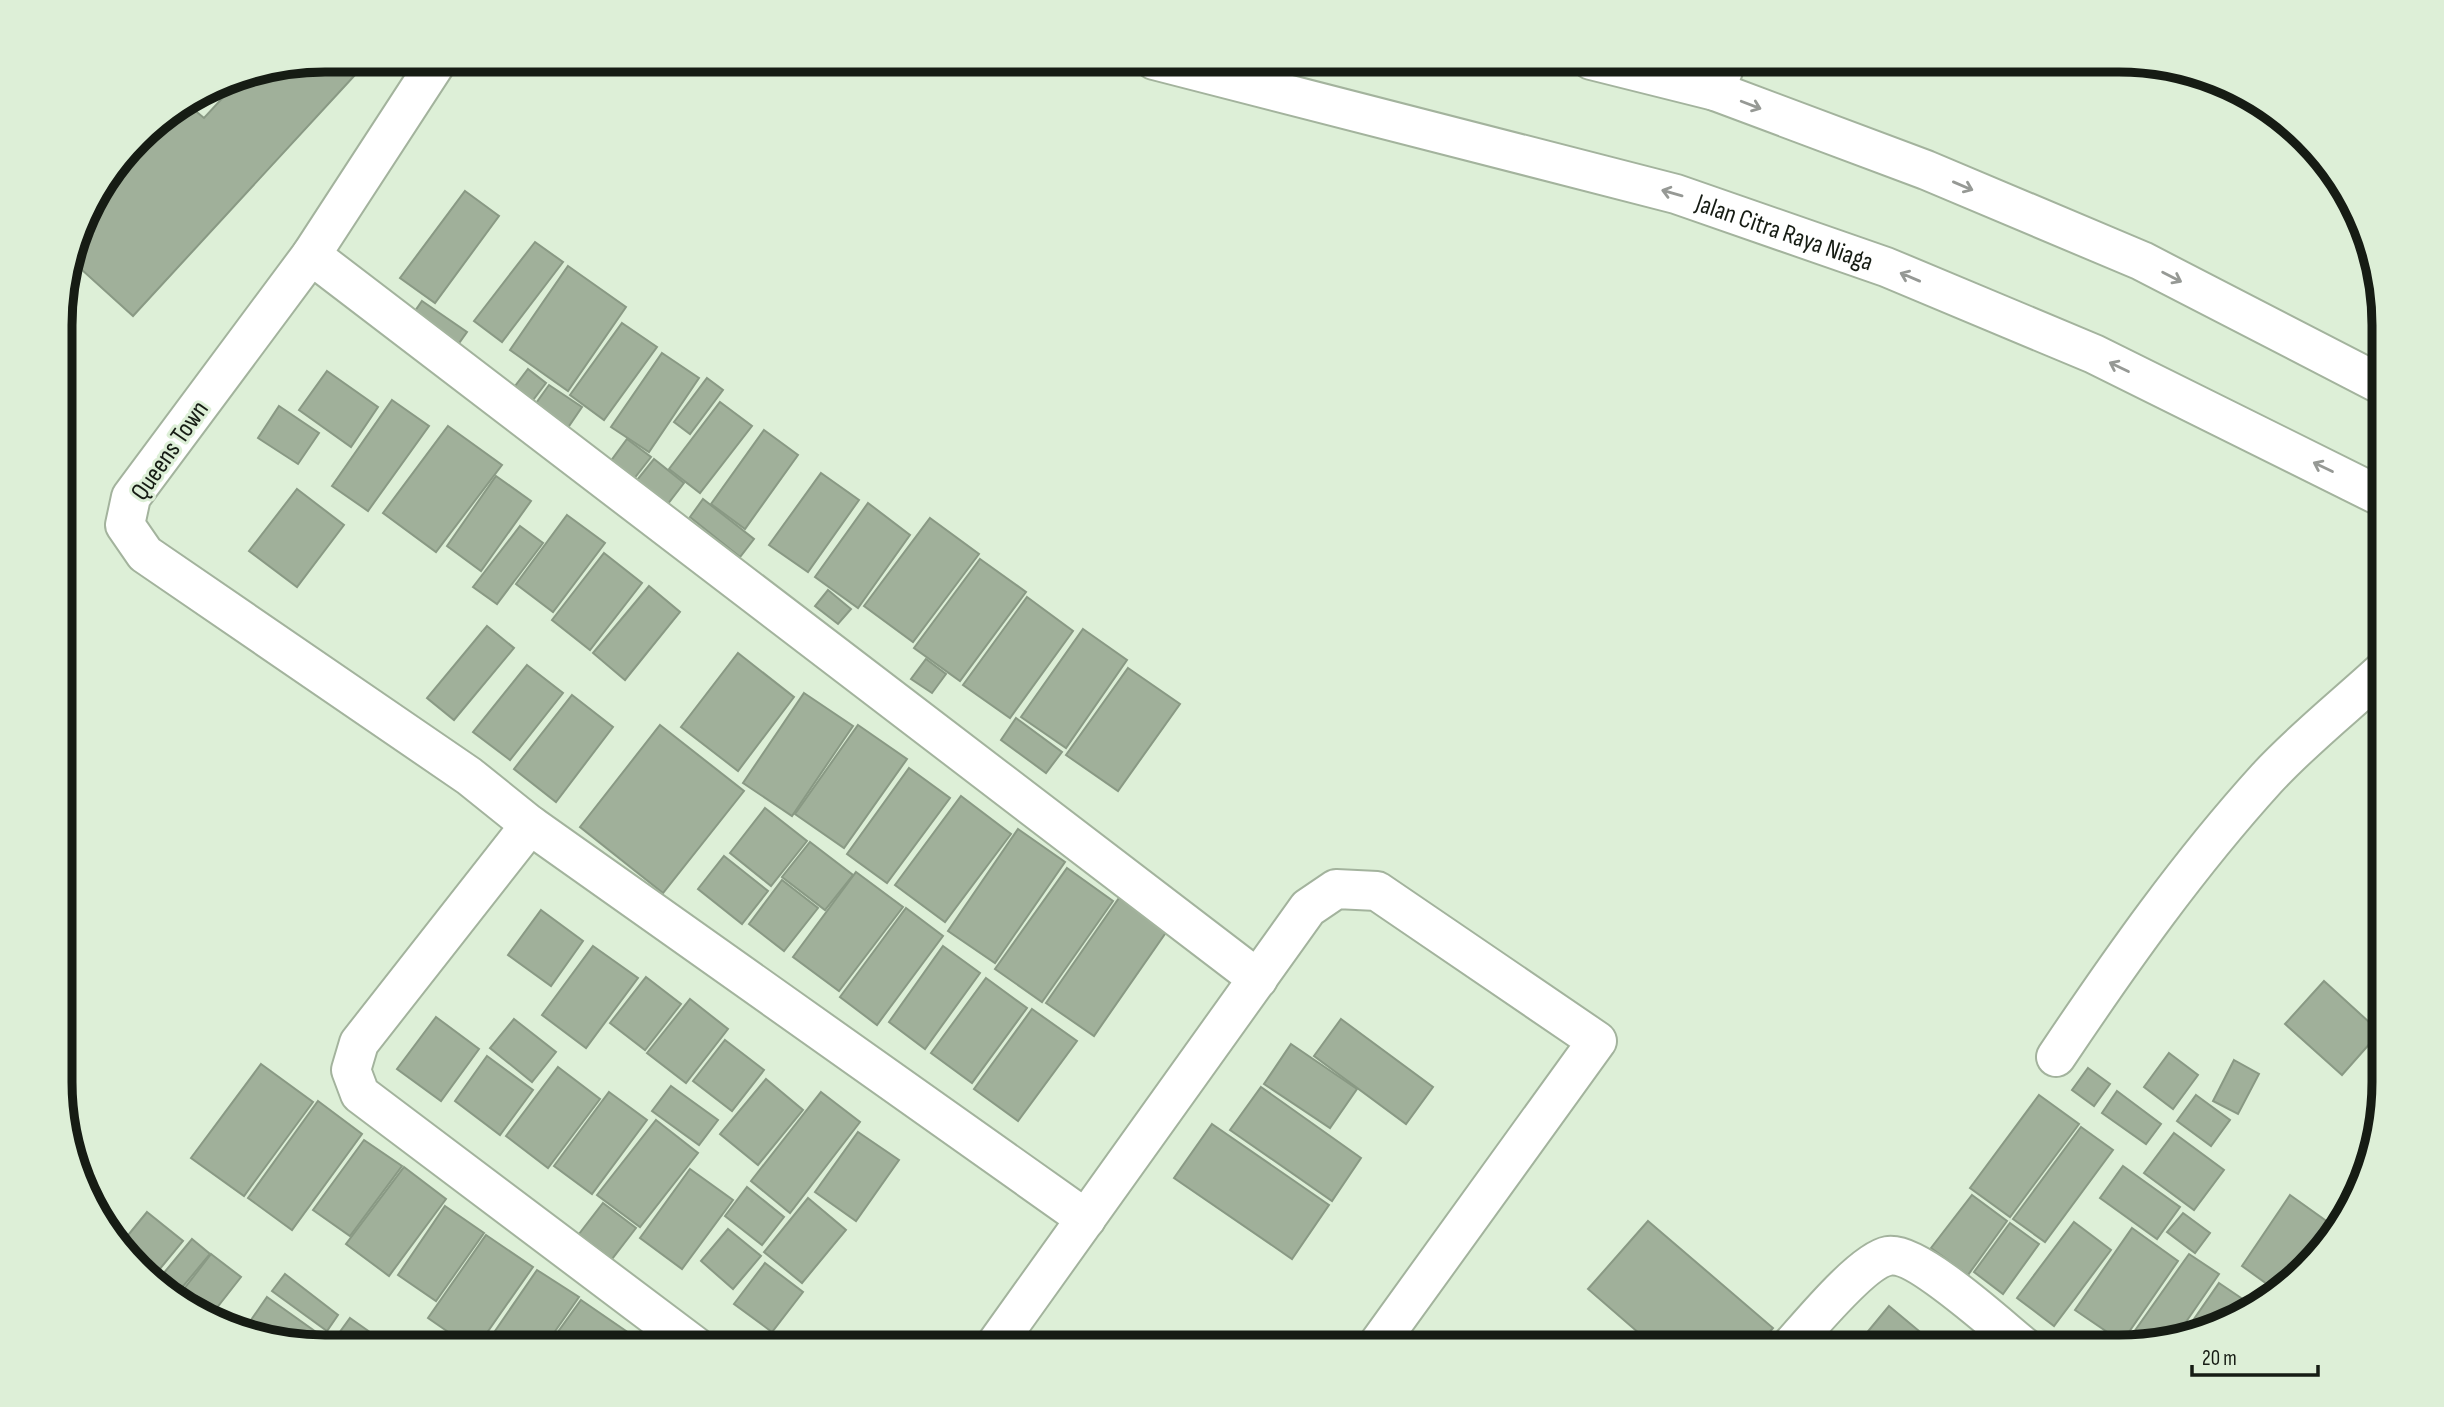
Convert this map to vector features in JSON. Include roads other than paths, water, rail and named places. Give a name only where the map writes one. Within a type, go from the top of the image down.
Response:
[{"type":"street","name":"Queens Town","points":[[430,72],[311,255],[131,497],[125,526],[145,554],[469,776],[530,825],[1086,1219]]},
{"type":"street","name":"Jalan Citra Raya Niaga","points":[[1201,72],[1676,194],[1886,267],[2094,354],[2372,492]]},
{"type":"street","points":[[1695,72],[1721,75],[1926,170],[2142,261],[2372,380]]},
{"type":"street","points":[[311,255],[1258,979]]},
{"type":"street","points":[[2056,1057],[2129,948],[2210,844],[2269,776],[2372,681]]},
{"type":"street","points":[[530,825],[359,1043],[351,1070],[360,1094],[680,1335]]},
{"type":"street","points":[[1003,1335],[1308,908],[1336,890],[1377,891],[1597,1041],[1385,1335]]},
{"type":"street","points":[[1801,1335],[1873,1262],[1889,1256],[1918,1264],[2009,1335]]}]
